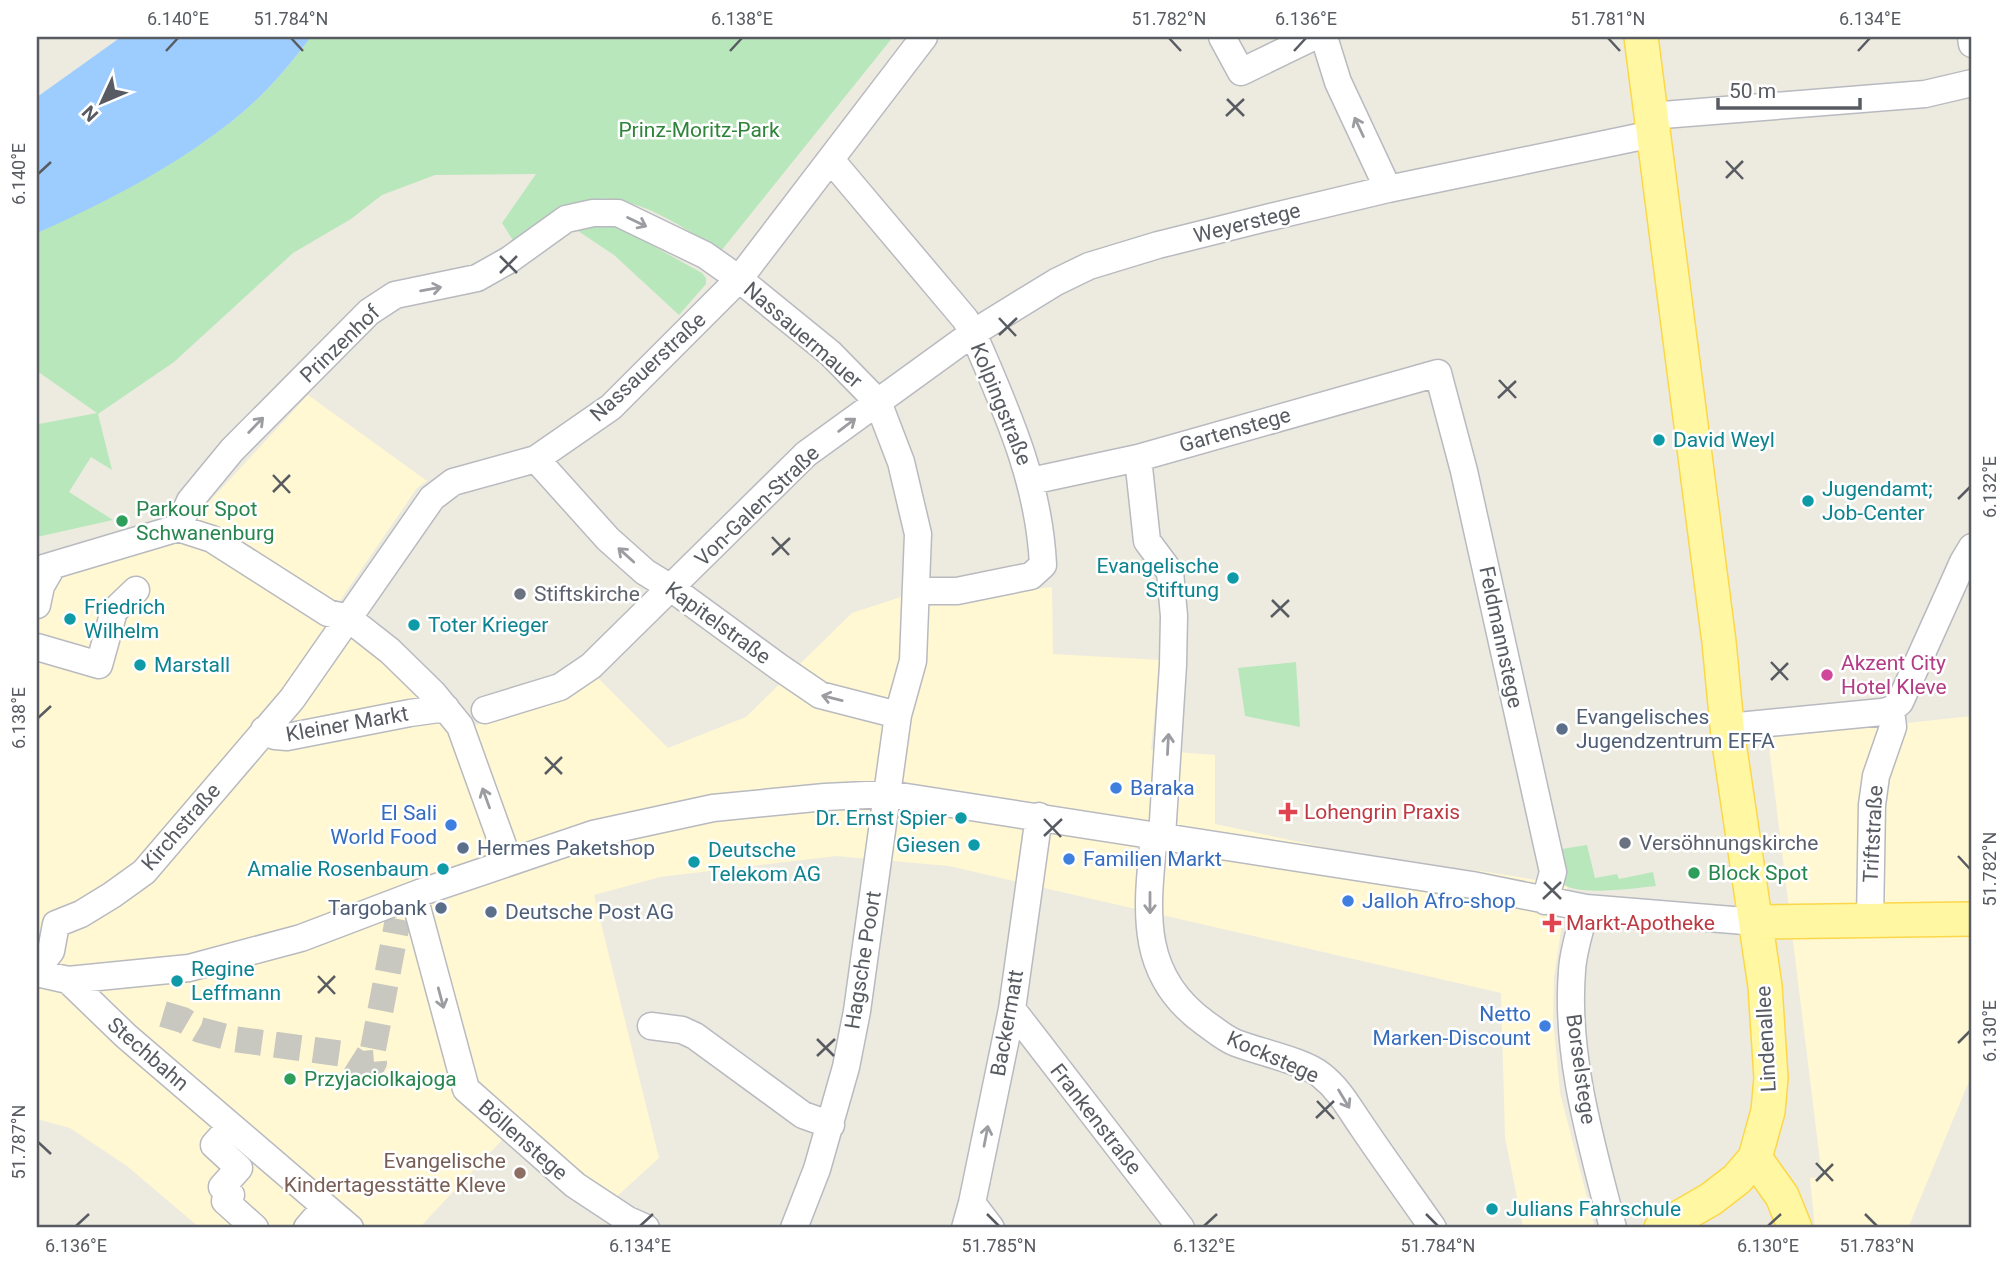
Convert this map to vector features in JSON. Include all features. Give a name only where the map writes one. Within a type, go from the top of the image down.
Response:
[{"type":"main road","name":"Lindenallee","points":[[1641,37],[1728,727],[1757,922],[1771,1051],[1768,1111],[1755,1157]]},
{"type":"main road","points":[[1757,922],[1870,908],[1972,919]]},
{"type":"main road","points":[[1661,1228],[1711,1199],[1737,1180],[1755,1157],[1782,1196],[1795,1228]]},
{"type":"street","name":"Nassauerstraße","points":[[348,618],[432,498],[453,482],[536,459],[611,407],[739,279],[924,37]]},
{"type":"street","points":[[1222,37],[1241,72],[1313,37]]},
{"type":"street","points":[[1324,37],[1338,82],[1388,189]]},
{"type":"street","points":[[1971,37],[1972,44]]},
{"type":"street","name":"Weyerstege","points":[[878,402],[973,333],[1045,288],[1089,267],[1158,245],[1652,125],[1925,94],[1972,83]]},
{"type":"street","name":"Kolpingstraße","points":[[831,160],[965,319],[1015,431],[1031,481],[1042,540],[1043,565],[1037,571],[1031,576],[957,591],[917,591]]},
{"type":"street","name":"Prinzenhof","points":[[178,528],[190,501],[232,450],[369,312],[395,295],[477,278],[509,260],[566,219],[593,213],[618,213],[705,255],[739,279]]},
{"type":"street","name":"Nassauermauer","points":[[739,279],[830,353],[878,402],[901,462],[918,534],[913,662],[898,715]]},
{"type":"street","name":"Gartenstege","points":[[1031,481],[1138,458],[1438,373]]},
{"type":"street","name":"Feldmannstege","points":[[1438,373],[1464,471],[1553,872],[1545,901]]},
{"type":"street","name":"Von-Galen-Straße","points":[[485,710],[560,687],[592,666],[806,454],[878,402]]},
{"type":"street","points":[[1138,458],[1147,541],[1170,572],[1174,616],[1173,666],[1158,836]]},
{"type":"street","name":"Kapitelstraße","points":[[536,459],[608,539],[645,572],[820,695],[898,715]]},
{"type":"street","points":[[37,606],[45,568],[178,528],[212,539],[328,613],[348,618],[390,651],[446,708],[460,726],[509,862]]},
{"type":"street","name":"Triftstraße","points":[[1870,908],[1872,805],[1877,776],[1893,727],[1891,709],[1900,702],[1972,547]]},
{"type":"street","points":[[37,647],[99,665],[114,611],[136,590]]},
{"type":"street","name":"Kleiner Markt","points":[[348,618],[292,699],[264,730],[275,736],[287,737],[446,708]]},
{"type":"street","points":[[1728,727],[1891,709]]},
{"type":"street","name":"Hagsche Poort","points":[[794,1228],[831,1125],[857,1011],[898,715]]},
{"type":"street","name":"Kirchstraße","points":[[37,971],[51,951],[56,924],[81,914],[144,872],[264,730]]},
{"type":"street","points":[[37,971],[68,980],[189,968],[301,938],[401,906],[509,862],[593,834],[676,815],[754,804],[887,794],[1472,885],[1586,908],[1757,922]]},
{"type":"street","name":"Backermatt","points":[[965,1228],[1012,1009],[1039,816]]},
{"type":"street","name":"Kockstege","points":[[1158,836],[1150,883],[1149,937],[1167,983],[1190,1012],[1232,1042],[1317,1072],[1338,1088],[1433,1228]]},
{"type":"street","name":"Böllenstege","points":[[401,906],[466,1089],[575,1185],[628,1220],[646,1228]]},
{"type":"street","name":"Borselstege","points":[[1586,908],[1572,969],[1571,1022],[1578,1077],[1613,1228]]},
{"type":"street","name":"Stechbahn","points":[[68,980],[150,1056],[216,1146],[239,1168],[222,1187],[231,1195],[225,1201],[255,1228]]},
{"type":"street","name":"Frankenstraße","points":[[1012,1009],[1181,1228]]},
{"type":"street","points":[[651,1027],[682,1030],[695,1036],[803,1115],[831,1125]]},
{"type":"street","name":"Stechbahn","points":[[216,1146],[325,1207],[350,1228]]},
{"type":"street","points":[[972,1203],[992,1228]]},
{"type":"street","points":[[306,1228],[325,1207]]},
{"type":"shaded area","points":[[308,395],[427,481],[417,488],[339,602],[398,650],[472,727],[597,677],[668,748],[746,717],[852,613],[910,594],[1020,591],[1052,587],[1053,654],[1160,660],[1151,750],[1215,755],[1215,824],[1389,861],[1481,871],[1568,885],[1554,977],[1553,1018],[1560,1093],[1595,1228],[1523,1228],[1505,1137],[1501,993],[949,866],[836,856],[660,877],[594,895],[659,1158],[614,1199],[607,1201],[519,1122],[419,1228],[200,1228],[127,1166],[70,1128],[37,1119],[37,623],[47,589],[75,568],[195,517]]},
{"type":"shaded area","points":[[1972,716],[1972,1074],[1908,1228],[1815,1228],[1810,1178],[1822,1177],[1768,738]]},
{"type":"green space","name":"Prinz-Moritz-Park","points":[[311,37],[893,37],[721,251],[641,206],[606,199],[590,200],[570,207],[514,242],[502,223],[536,174],[435,175],[382,195],[351,219],[293,253],[174,362],[98,414],[112,470],[91,457],[69,492],[113,520],[37,537],[39,424],[97,413],[37,371],[37,233],[144,178],[195,148],[262,95]]},
{"type":"green space","points":[[598,226],[619,227],[702,273],[706,284],[679,315],[614,255],[578,231]]},
{"type":"green space","points":[[1296,662],[1300,727],[1245,716],[1238,668]]},
{"type":"green space","points":[[1587,845],[1595,878],[1617,874],[1619,879],[1653,872],[1656,886],[1593,891],[1580,890],[1561,883],[1555,850]]},
{"type":"water","points":[[121,37],[311,37],[262,95],[220,131],[144,180],[37,233],[37,97]]},
{"type":"tunnel","points":[[163,1014],[183,1020],[200,1030],[234,1039],[344,1054],[360,1064],[374,1063],[373,1049],[398,919]]},
{"type":"place","name":"David Weyl","points":[[1659,440]]},
{"type":"place","name":"Jugendamt; Job-Center","points":[[1808,501]]},
{"type":"place","name":"Parkour Spot Schwanenburg","points":[[122,521]]},
{"type":"place","name":"Evangelische Stiftung","points":[[1233,578]]},
{"type":"place","name":"Stiftskirche","points":[[520,594]]},
{"type":"place","name":"Friedrich Wilhelm","points":[[70,619]]},
{"type":"place","name":"Toter Krieger","points":[[414,625]]},
{"type":"place","name":"Marstall","points":[[140,665]]},
{"type":"place","name":"Akzent City Hotel Kleve","points":[[1827,675]]},
{"type":"place","name":"Evangelisches Jugendzentrum EFFA","points":[[1562,729]]},
{"type":"place","name":"Baraka","points":[[1116,788]]},
{"type":"place","name":"Lohengrin Praxis","points":[[1288,812]]},
{"type":"place","name":"Dr. Ernst Spier","points":[[961,818]]},
{"type":"place","name":"El Sali World Food","points":[[451,825]]},
{"type":"place","name":"Versöhnungskirche","points":[[1625,843]]},
{"type":"place","name":"Giesen","points":[[974,845]]},
{"type":"place","name":"Hermes Paketshop","points":[[463,848]]},
{"type":"place","name":"Familien Markt","points":[[1069,859]]},
{"type":"place","name":"Deutsche Telekom AG","points":[[694,862]]},
{"type":"place","name":"Amalie Rosenbaum","points":[[443,869]]},
{"type":"place","name":"Block Spot","points":[[1694,873]]},
{"type":"place","name":"Jalloh Afro-shop","points":[[1348,901]]},
{"type":"place","name":"Targobank","points":[[441,908]]},
{"type":"place","name":"Deutsche Post AG","points":[[491,912]]},
{"type":"place","name":"Markt-Apotheke","points":[[1552,923]]},
{"type":"place","name":"Regine Leffmann","points":[[177,981]]},
{"type":"place","name":"Netto Marken-Discount","points":[[1545,1026]]},
{"type":"place","name":"Przyjaciolkajoga","points":[[290,1079]]},
{"type":"place","name":"Evangelische Kindertagesstätte Kleve","points":[[520,1173]]},
{"type":"place","name":"Julians Fahrschule","points":[[1492,1209]]}]
